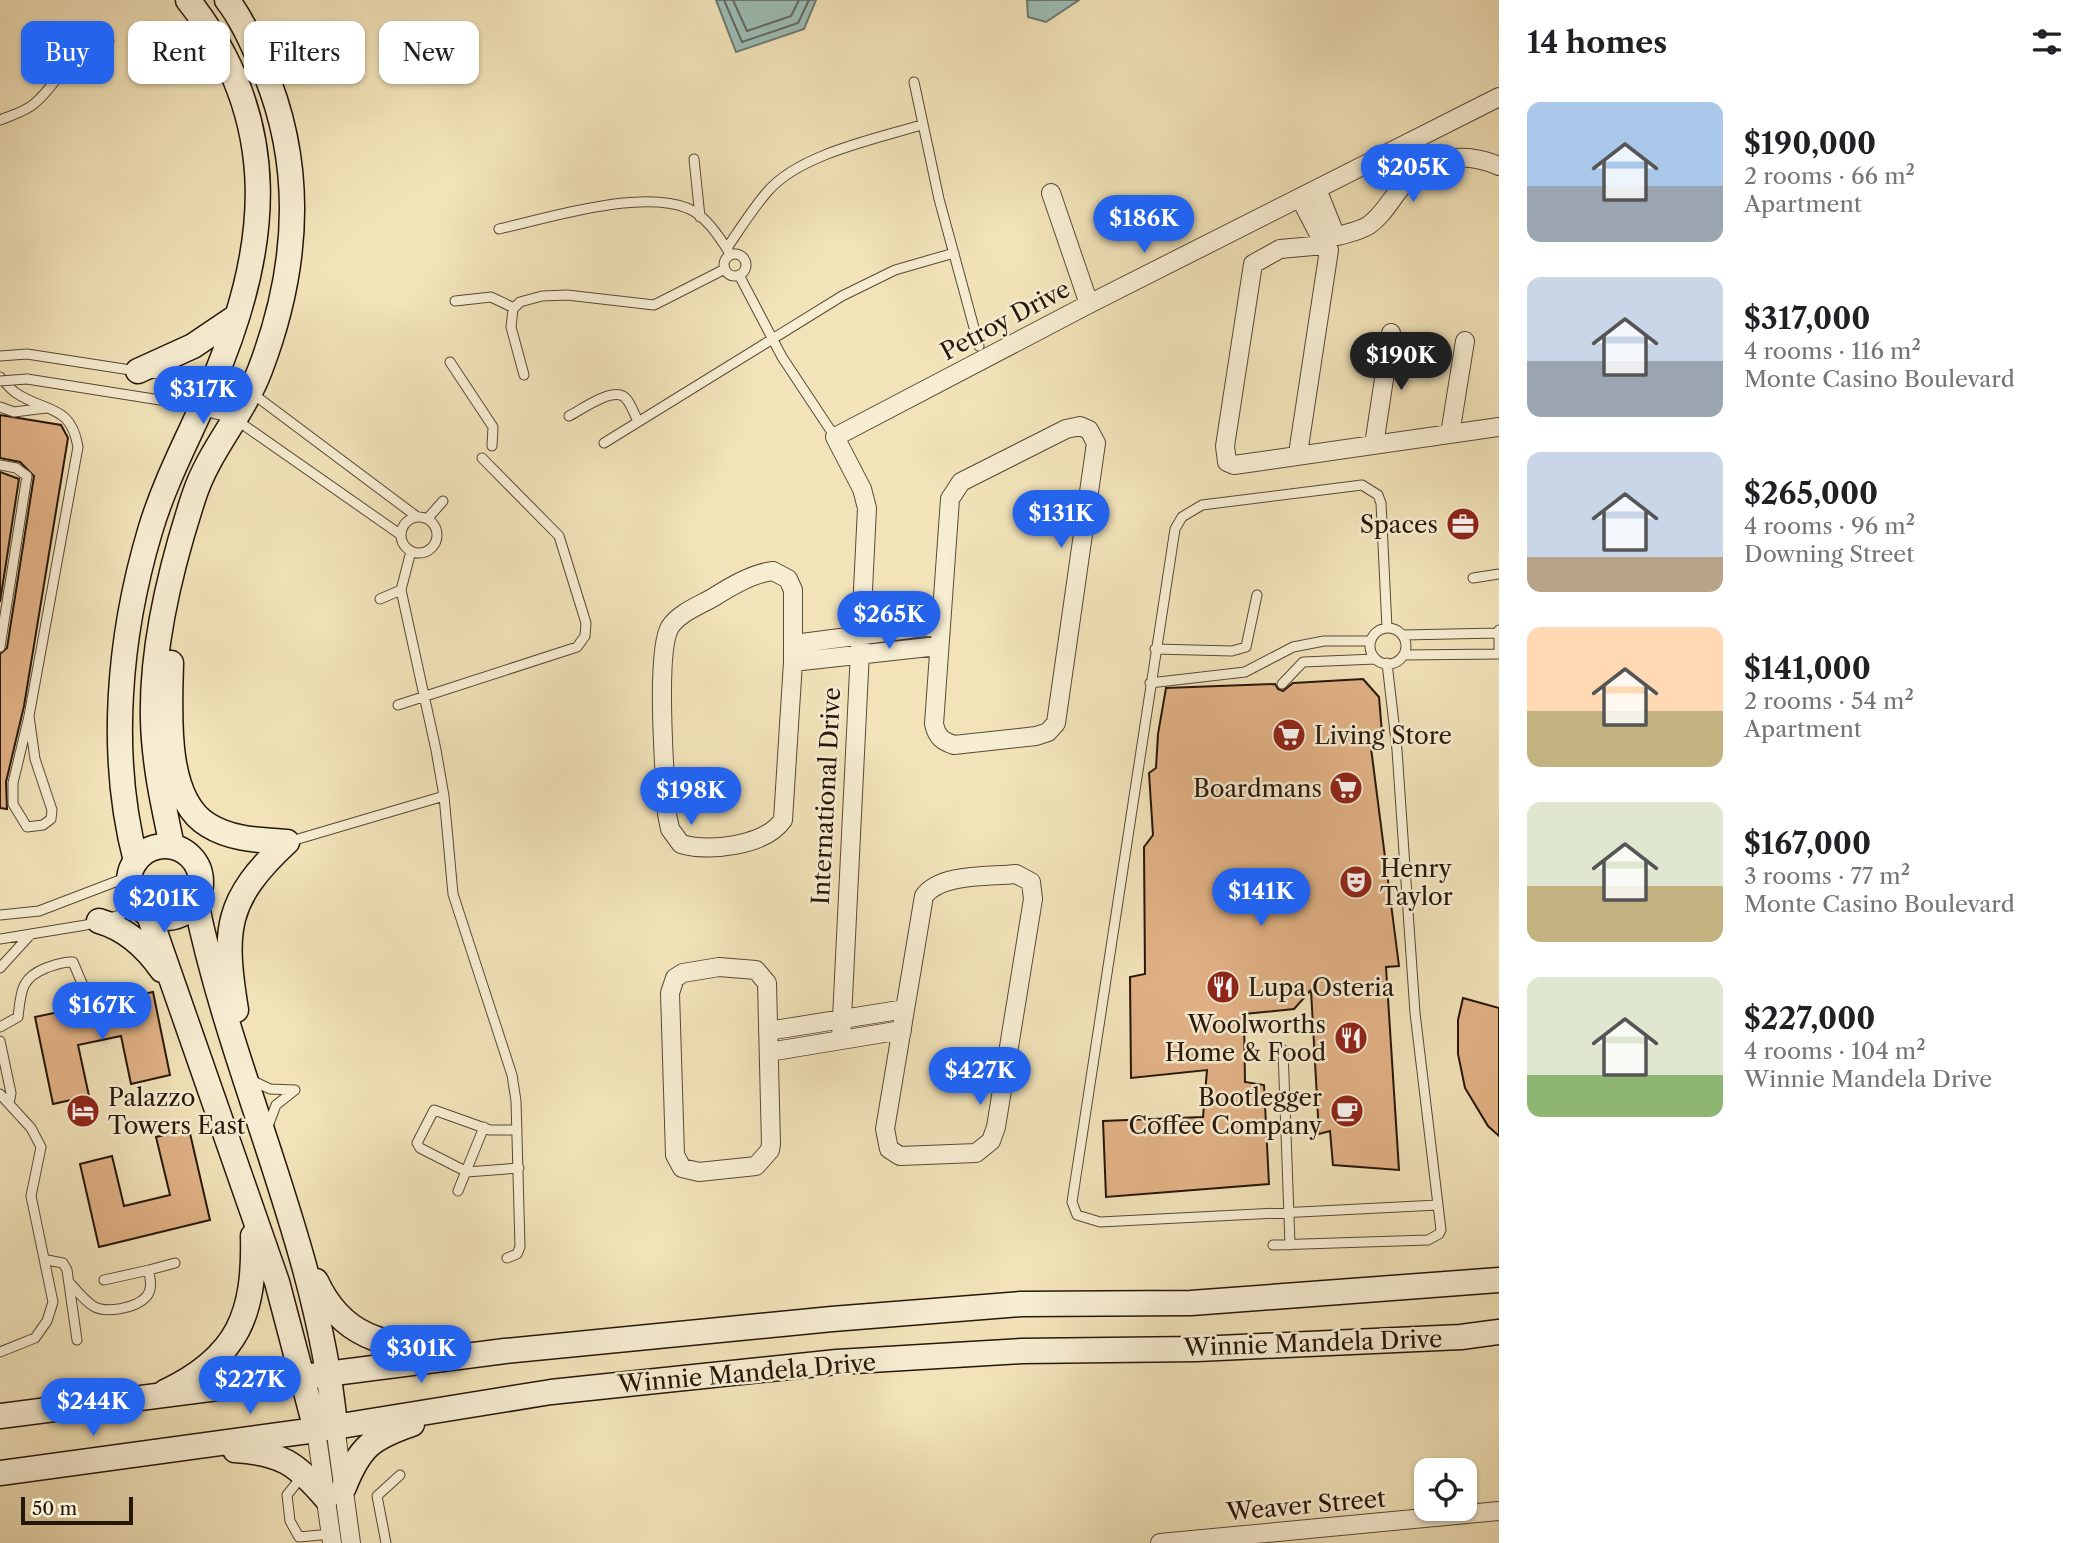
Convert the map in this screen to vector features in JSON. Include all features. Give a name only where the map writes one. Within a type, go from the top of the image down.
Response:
[{"type":"street","points":[[188,0],[226,56],[245,106],[260,195],[250,279],[213,382],[150,531],[128,629],[120,707],[124,796],[132,869],[130,894],[145,912],[181,1004],[277,1282],[304,1378],[326,1428]]},
{"type":"street","points":[[172,846],[159,786],[153,719],[160,631],[195,494],[212,454],[235,419],[260,371],[276,318],[291,243],[294,193],[288,144],[274,94],[256,52],[227,0]]},
{"type":"street","name":"Petroy Drive","points":[[835,437],[1090,304],[1499,97]]},
{"type":"street","points":[[1499,166],[1471,156],[1460,156],[1441,162],[1409,180],[1373,223],[1330,241],[1280,248],[1253,264],[1225,460],[1230,464],[1499,427]]},
{"type":"street","points":[[1300,455],[1299,447],[1330,241],[1317,189]]},
{"type":"street","points":[[1051,193],[1090,304]]},
{"type":"street","points":[[1300,198],[1330,241]]},
{"type":"street","points":[[138,371],[193,346],[236,317]]},
{"type":"street","points":[[1374,445],[1391,333]]},
{"type":"street","points":[[1450,434],[1465,341]]},
{"type":"street","points":[[1080,426],[1089,430],[1096,443],[1053,728],[1036,736],[954,745],[940,738],[934,724],[940,625],[953,490],[961,482],[1066,429],[1080,426]]},
{"type":"street","name":"International Drive","points":[[835,437],[862,489],[867,508],[841,1039]]},
{"type":"street","points":[[773,571],[788,579],[793,590],[794,644],[783,820],[770,835],[758,841],[706,847],[681,844],[670,830],[667,814],[663,662],[668,630],[675,620],[724,591],[759,574],[773,571]]},
{"type":"street","points":[[173,575],[171,707],[180,792],[188,806],[206,825],[254,840],[287,842]]},
{"type":"street","points":[[794,644],[940,625]]},
{"type":"street","points":[[793,663],[938,646]]},
{"type":"street","points":[[244,1073],[229,941],[233,909],[244,888],[287,842]]},
{"type":"street","points":[[132,869],[155,846],[172,846],[191,857],[198,866],[201,890],[196,902],[181,915],[171,918],[145,912]]},
{"type":"street","points":[[1016,874],[1025,876],[1031,882],[1033,899],[996,1127],[983,1149],[975,1153],[906,1157],[890,1149],[885,1129],[905,1009],[921,907],[928,890],[944,882],[1016,874]]},
{"type":"street","points":[[196,902],[207,958],[268,1145],[323,1335],[331,1375],[326,1428],[335,1492],[351,1537],[332,1539],[335,1492],[370,1442],[447,1406]]},
{"type":"street","points":[[99,921],[128,934],[152,955],[181,1004]]},
{"type":"street","points":[[719,967],[756,970],[767,983],[768,1031],[771,1144],[764,1160],[756,1166],[714,1172],[682,1168],[678,1163],[673,1141],[670,993],[675,978],[682,973],[719,967]]},
{"type":"street","points":[[768,1031],[905,1009]]},
{"type":"street","points":[[769,1052],[902,1030]]},
{"type":"street","points":[[155,1397],[204,1369],[240,1328],[250,1300],[254,1274],[253,1217]]},
{"type":"street","points":[[295,1236],[320,1291],[338,1314],[373,1340],[449,1351],[505,1351]]},
{"type":"street","name":"Winnie Mandela Drive","points":[[0,1416],[505,1351],[832,1319],[1021,1304],[1191,1303],[1499,1280]]},
{"type":"street","name":"Winnie Mandela Drive","points":[[0,1473],[191,1448],[326,1428],[447,1406],[551,1392],[838,1362],[1022,1351],[1197,1349],[1461,1337],[1499,1332]]},
{"type":"street","points":[[191,1448],[269,1454],[285,1459],[335,1492]]},
{"type":"street","name":"Weaver Street","points":[[1160,1543],[1499,1513]]},
{"type":"lane","points":[[914,82],[921,125],[979,346]]},
{"type":"lane","points":[[0,120],[32,106],[50,84]]},
{"type":"lane","points":[[499,229],[594,208],[646,202],[668,203],[689,208],[729,251],[742,256],[745,261],[744,271],[739,275],[734,276],[725,269],[724,263],[729,251],[769,190],[782,179],[835,152],[921,125]]},
{"type":"lane","points":[[694,159],[700,217]]},
{"type":"lane","points":[[604,443],[772,337],[868,282],[895,270],[954,253]]},
{"type":"lane","points":[[524,375],[513,341],[514,308],[525,299],[567,295],[654,305],[725,269]]},
{"type":"lane","points":[[739,275],[772,337],[835,437]]},
{"type":"lane","points":[[456,301],[491,297],[514,308]]},
{"type":"lane","points":[[0,356],[27,354],[213,382],[249,391],[416,516],[428,518],[437,528],[434,546],[423,553],[411,551]]},
{"type":"lane","points":[[450,362],[493,427],[492,446]]},
{"type":"lane","points":[[0,379],[27,379],[201,408],[235,419],[401,535],[411,551],[401,590],[444,796],[453,894],[512,1075],[519,1168],[520,1247],[517,1254],[507,1258]]},
{"type":"lane","points":[[0,379],[15,392],[68,419],[75,429],[78,447],[29,716],[12,794],[22,823],[35,828],[51,819],[52,810],[35,759],[29,716]]},
{"type":"lane","points":[[569,416],[611,395],[620,395],[626,398],[638,421]]},
{"type":"lane","points":[[0,407],[14,412],[48,408]]},
{"type":"lane","points":[[398,705],[577,647],[585,636],[586,623],[559,536],[482,458]]},
{"type":"lane","points":[[0,465],[16,468],[27,476],[0,648]]},
{"type":"lane","points":[[1387,628],[1381,503],[1371,489],[1354,483],[1202,505],[1191,510],[1175,529],[1072,1202],[1077,1215],[1100,1222],[1438,1205]]},
{"type":"lane","points":[[428,518],[443,501]]},
{"type":"lane","points":[[401,535],[405,523],[416,516]]},
{"type":"lane","points":[[1473,578],[1499,573]]},
{"type":"lane","points":[[380,599],[401,590]]},
{"type":"lane","points":[[1155,649],[1231,651],[1246,647],[1257,595]]},
{"type":"lane","points":[[1376,659],[1371,641],[1377,632],[1387,628],[1402,635],[1498,631],[1499,652],[1404,655]]},
{"type":"lane","points":[[1282,684],[1303,662],[1376,659],[1387,663],[1398,661],[1404,655],[1406,645],[1402,635]]},
{"type":"lane","points":[[1150,683],[1245,672],[1293,647],[1314,643],[1371,641]]},
{"type":"lane","points":[[1273,1245],[1429,1240],[1441,1230],[1415,1013],[1387,663]]},
{"type":"lane","points":[[287,842],[444,796]]},
{"type":"lane","points":[[0,915],[39,911],[132,869]]},
{"type":"lane","points":[[0,939],[145,912]]},
{"type":"lane","points":[[0,968],[31,933]]},
{"type":"lane","points":[[0,1027],[18,1017],[20,991],[32,973],[62,962],[73,962],[84,988]]},
{"type":"lane","points":[[0,1041],[11,1093],[9,1104]]},
{"type":"lane","points":[[1283,1050],[1290,1244]]},
{"type":"lane","points":[[244,1073],[270,1089],[296,1090],[272,1109],[268,1145]]},
{"type":"lane","points":[[0,1094],[31,1128],[41,1147],[31,1196],[47,1260],[53,1303],[47,1321],[35,1338],[0,1352]]},
{"type":"lane","points":[[517,1130],[497,1131],[434,1110],[418,1143],[420,1148],[467,1171],[519,1168]]},
{"type":"lane","points":[[458,1191],[484,1126]]},
{"type":"lane","points":[[47,1260],[63,1264],[69,1282],[77,1340]]},
{"type":"lane","points":[[104,1280],[175,1263]]},
{"type":"lane","points":[[69,1282],[94,1308],[112,1310],[136,1304],[146,1298],[151,1283],[149,1270]]},
{"type":"lane","points":[[304,1474],[287,1495],[293,1531],[299,1537],[332,1539]]},
{"type":"lane","points":[[386,1543],[377,1496],[400,1475]]},
{"type":"water","points":[[716,0],[816,0],[804,29],[736,52]]},
{"type":"water","points":[[1027,0],[1079,0],[1046,22],[1028,17]]},
{"type":"building","points":[[0,415],[61,425],[68,438],[24,706],[6,782],[7,809],[0,808],[0,654],[7,648],[34,476],[20,462],[0,458]]},
{"type":"building","points":[[0,472],[19,479],[0,602]]},
{"type":"building","points":[[1363,679],[1379,697],[1383,745],[1371,748],[1399,966],[1386,967],[1399,1170],[1333,1165],[1330,1131],[1319,1134],[1311,990],[1294,1009],[1244,1014],[1245,1082],[1264,1085],[1269,1184],[1106,1197],[1103,1121],[1203,1117],[1207,1070],[1131,1078],[1130,977],[1145,974],[1144,847],[1153,835],[1149,773],[1156,768],[1158,734],[1166,688],[1275,684],[1283,691],[1293,683]]},
{"type":"building","points":[[153,992],[170,1075],[131,1084],[121,1036],[78,1045],[89,1096],[53,1104],[35,1017]]},
{"type":"building","points":[[1463,998],[1499,1008],[1499,1136],[1488,1126],[1465,1088],[1458,1054],[1458,1020]]},
{"type":"building","points":[[189,1129],[210,1220],[99,1247],[80,1164],[112,1156],[124,1206],[170,1195],[156,1137]]},
{"type":"place","name":"Spaces","points":[[1463,524]]},
{"type":"place","name":"Living Store","points":[[1289,735]]},
{"type":"place","name":"Boardmans","points":[[1346,788]]},
{"type":"place","name":"Henry Taylor","points":[[1356,882]]},
{"type":"place","name":"Lupa Osteria","points":[[1223,987]]},
{"type":"place","name":"Woolworths Home & Food","points":[[1351,1038]]},
{"type":"place","name":"Palazzo Towers East","points":[[83,1111]]},
{"type":"place","name":"Bootlegger Coffee Company","points":[[1347,1111]]}]
